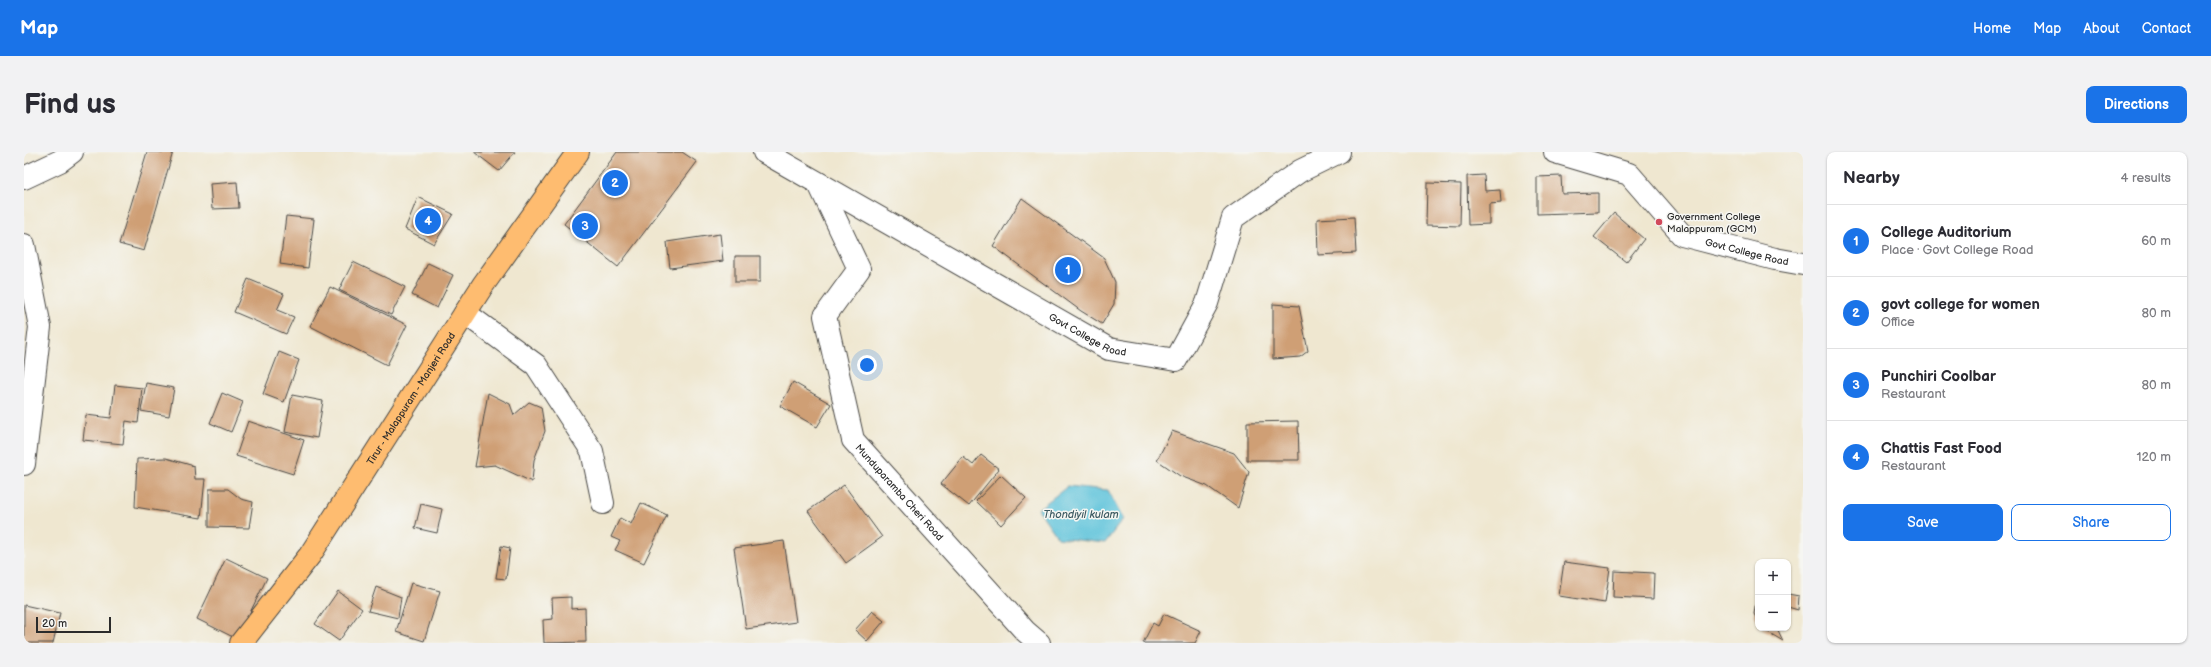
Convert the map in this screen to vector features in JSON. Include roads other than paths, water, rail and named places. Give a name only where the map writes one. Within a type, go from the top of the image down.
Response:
[{"type":"main road","name":"Tirur - Malappuram - Manjeri Road","points":[[241,643],[310,555],[465,313],[578,152]]},
{"type":"street","points":[[24,178],[60,161],[72,152]]},
{"type":"street","name":"Govt College Road","points":[[764,152],[1109,349],[1176,360],[1207,303],[1233,218],[1300,172],[1339,152]]},
{"type":"street","name":"Govt College Road","points":[[1555,152],[1629,174],[1682,235],[1775,260],[1803,264]]},
{"type":"street","name":"Munduparamba Cheri Road","points":[[819,184],[859,270],[825,316],[853,440],[1025,632],[1039,643]]},
{"type":"street","points":[[24,245],[40,327],[24,464]]},
{"type":"street","points":[[465,313],[536,365],[592,451],[603,503]]},
{"type":"water","name":"Thondiyil kulam","points":[[1068,486],[1108,490],[1123,519],[1105,543],[1058,538],[1038,509]]},
{"type":"place","name":"govt college for women","points":[[615,183]]},
{"type":"place","name":"Chattis Fast Food","points":[[428,221]]},
{"type":"place","name":"Government College Malappuram (GCM)","points":[[1659,222]]},
{"type":"place","name":"Punchiri Coolbar","points":[[585,226]]},
{"type":"place","name":"College Auditorium","points":[[1068,270]]}]
